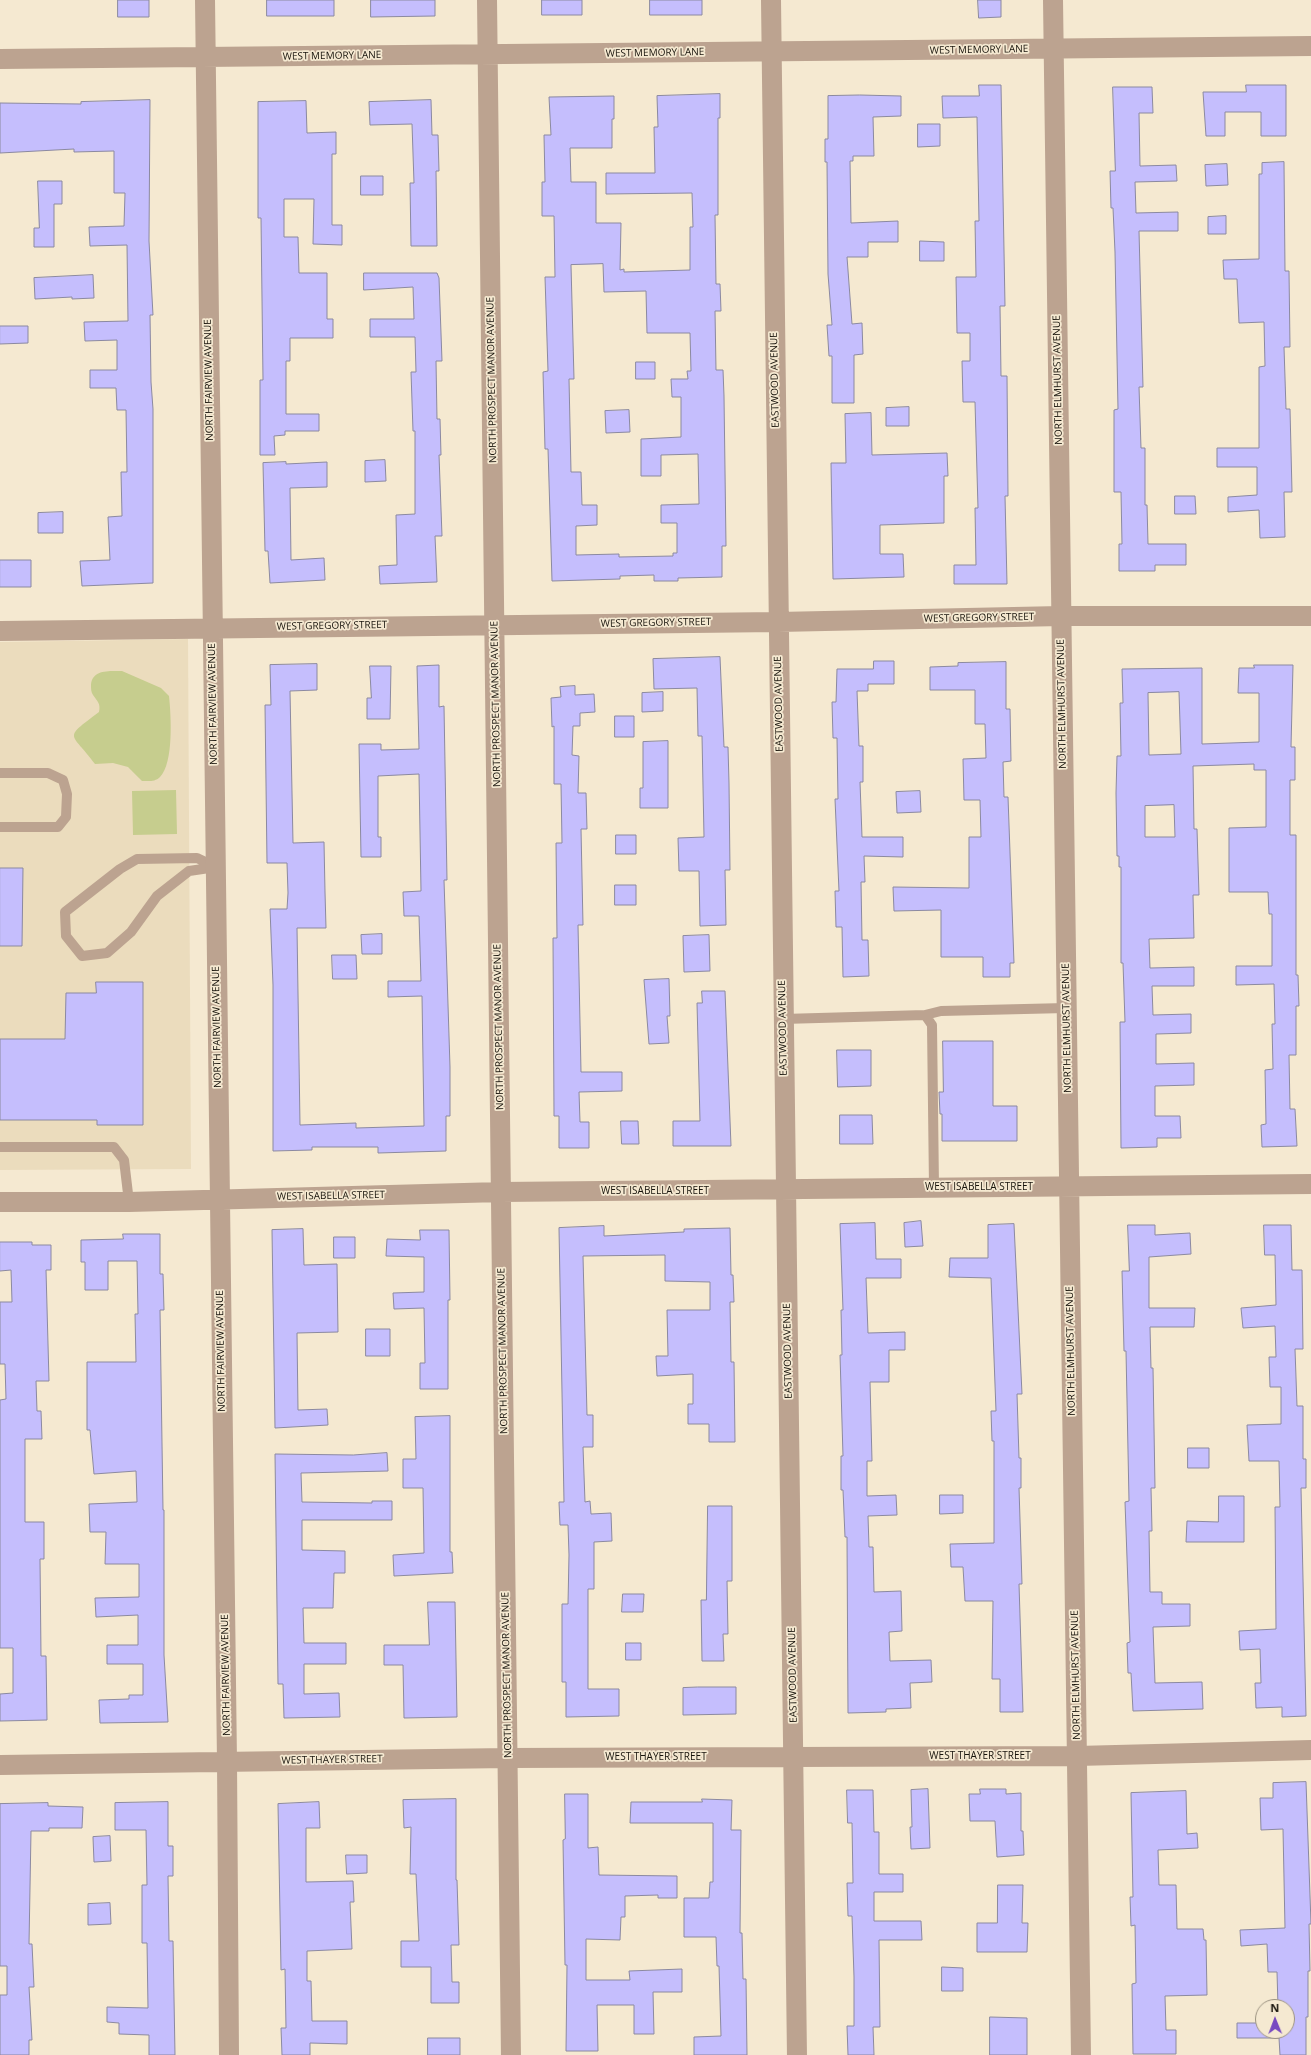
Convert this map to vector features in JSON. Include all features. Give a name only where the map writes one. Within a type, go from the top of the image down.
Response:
[{"type":"street","name":"NORTH FAIRVIEW AVENUE","points":[[205,0],[227,1761],[229,2055]]},
{"type":"street","name":"NORTH PROSPECT MANOR AVENUE","points":[[487,0],[512,2055]]},
{"type":"street","name":"EASTWOOD AVENUE","points":[[771,0],[797,2055]]},
{"type":"street","name":"NORTH ELMHURST AVENUE","points":[[1053,0],[1081,2055]]},
{"type":"street","name":"WEST MEMORY LANE","points":[[0,59],[1311,46]]},
{"type":"street","name":"WEST GREGORY STREET","points":[[0,631],[778,622],[1061,616],[1311,616]]},
{"type":"street","name":"WEST ISABELLA STREET","points":[[0,1202],[129,1202],[219,1198],[501,1192],[1311,1184]]},
{"type":"street","name":"WEST THAYER STREET","points":[[0,1765],[508,1758],[1077,1756],[1311,1750]]},
{"type":"lane","points":[[0,773],[48,773],[63,780],[67,794],[66,818],[58,827],[0,827]]},
{"type":"lane","points":[[197,858],[216,867],[189,871],[157,896],[131,932],[107,953],[82,956],[66,936],[65,912],[120,869],[137,859],[197,858]]},
{"type":"lane","points":[[783,1019],[925,1015],[941,1011],[1066,1008]]},
{"type":"lane","points":[[925,1015],[932,1025],[934,1187]]},
{"type":"lane","points":[[0,1147],[114,1147],[124,1160],[129,1202]]},
{"type":"shaded area","points":[[188,639],[191,1169],[0,1170],[0,642]]},
{"type":"green space","points":[[122,671],[161,688],[169,696],[170,750],[168,761],[158,779],[142,781],[128,767],[113,763],[95,764],[74,736],[79,727],[99,712],[99,704],[91,690],[92,680],[95,676],[102,672]]},
{"type":"green space","points":[[176,790],[177,834],[133,835],[132,791]]},
{"type":"building","points":[[118,0],[149,0],[149,17],[118,17]]},
{"type":"building","points":[[267,0],[334,0],[334,16],[267,16]]},
{"type":"building","points":[[371,0],[435,0],[435,16],[371,17]]},
{"type":"building","points":[[542,0],[582,0],[582,15],[542,15]]},
{"type":"building","points":[[650,0],[702,0],[702,15],[650,15]]},
{"type":"building","points":[[978,0],[1001,0],[1001,17],[979,18]]},
{"type":"building","points":[[979,85],[1001,85],[1005,306],[1000,306],[1001,376],[1007,376],[1008,496],[1005,496],[1007,584],[954,584],[954,565],[976,565],[975,508],[978,508],[975,402],[963,402],[962,361],[970,361],[970,333],[957,333],[956,277],[976,277],[975,221],[979,221],[977,117],[943,118],[942,96],[979,96]]},
{"type":"building","points":[[1246,85],[1286,85],[1286,136],[1261,136],[1261,112],[1225,112],[1225,136],[1206,136],[1203,92],[1246,92]]},
{"type":"building","points":[[1113,87],[1152,87],[1153,113],[1139,113],[1140,166],[1176,165],[1177,181],[1135,182],[1136,213],[1178,212],[1178,231],[1139,231],[1143,387],[1139,387],[1141,448],[1145,448],[1145,505],[1147,505],[1148,544],[1186,544],[1186,565],[1155,565],[1155,571],[1119,571],[1119,544],[1122,544],[1121,492],[1114,492],[1114,410],[1118,409],[1115,252],[1113,208],[1111,208],[1110,171],[1115,171]]},
{"type":"building","points":[[720,94],[720,118],[718,118],[718,215],[715,215],[716,284],[720,284],[721,311],[715,311],[716,370],[723,370],[724,396],[726,546],[722,546],[722,577],[678,578],[678,581],[654,581],[654,575],[620,576],[620,579],[552,581],[548,449],[545,449],[543,372],[548,371],[545,277],[555,277],[554,216],[542,216],[542,182],[545,182],[544,135],[551,135],[549,97],[614,96],[612,148],[570,148],[571,182],[596,182],[596,223],[621,223],[620,270],[624,269],[624,272],[690,270],[690,227],[693,227],[692,193],[606,194],[606,173],[655,173],[654,127],[658,127],[657,96]],"holes":[[[603,264],[604,292],[646,291],[647,333],[690,333],[691,371],[687,371],[688,379],[671,379],[672,397],[681,397],[681,437],[641,439],[641,476],[661,476],[661,455],[698,454],[699,504],[661,505],[661,523],[677,523],[677,553],[673,553],[673,556],[619,557],[619,554],[576,555],[576,526],[597,525],[597,505],[582,505],[581,472],[571,472],[569,379],[574,379],[571,265]]]},
{"type":"building","points":[[828,96],[901,96],[901,116],[873,117],[874,156],[853,156],[853,161],[850,161],[851,223],[898,221],[898,242],[868,242],[868,257],[847,257],[852,324],[862,323],[863,354],[854,355],[854,403],[832,403],[832,356],[829,356],[827,325],[832,325],[828,274],[827,162],[825,162],[825,139],[828,139]]},
{"type":"building","points":[[150,100],[149,241],[153,315],[150,315],[153,409],[153,583],[82,586],[80,561],[110,560],[108,517],[122,516],[121,472],[127,472],[126,410],[117,410],[116,388],[90,388],[90,370],[117,370],[117,340],[85,341],[84,322],[128,321],[127,245],[90,246],[89,227],[124,226],[125,193],[114,193],[114,151],[74,152],[74,149],[0,153],[0,103],[81,104],[81,102]]},
{"type":"building","points":[[431,100],[432,135],[438,135],[439,171],[436,171],[437,246],[411,246],[410,183],[414,183],[412,124],[370,125],[369,102]]},
{"type":"building","points":[[306,101],[307,133],[336,132],[336,154],[332,154],[332,225],[342,225],[342,245],[313,244],[314,199],[284,199],[284,237],[298,237],[299,273],[327,273],[327,319],[333,319],[333,338],[290,338],[290,361],[286,361],[286,414],[319,414],[319,431],[285,431],[285,435],[274,436],[275,455],[260,455],[260,380],[263,380],[261,218],[258,218],[258,102]]},
{"type":"building","points":[[918,124],[940,124],[940,146],[918,147]]},
{"type":"building","points":[[1284,162],[1285,271],[1289,271],[1290,347],[1284,347],[1286,409],[1290,409],[1292,492],[1284,492],[1285,537],[1260,538],[1259,510],[1228,512],[1228,497],[1257,495],[1257,467],[1217,467],[1217,448],[1259,448],[1259,367],[1265,366],[1264,322],[1239,323],[1237,279],[1224,279],[1223,260],[1259,259],[1259,174],[1262,174],[1262,163]]},
{"type":"building","points":[[1227,164],[1228,185],[1206,186],[1205,165]]},
{"type":"building","points":[[361,176],[383,176],[383,195],[361,195]]},
{"type":"building","points":[[38,181],[62,181],[62,204],[54,204],[54,247],[34,247],[34,228],[39,228]]},
{"type":"building","points":[[1226,216],[1226,234],[1208,234],[1208,217]]},
{"type":"building","points":[[920,241],[944,242],[944,261],[920,261]]},
{"type":"building","points":[[364,273],[437,273],[439,278],[442,361],[436,361],[437,419],[440,419],[441,455],[439,455],[442,536],[435,536],[437,582],[380,584],[379,566],[397,565],[396,515],[415,514],[415,431],[413,431],[411,372],[416,372],[415,337],[370,337],[370,319],[414,319],[413,287],[364,290]]},
{"type":"building","points":[[93,275],[94,298],[72,299],[72,297],[35,299],[34,278]]},
{"type":"building","points":[[0,326],[28,326],[28,343],[0,344]]},
{"type":"building","points":[[636,362],[655,362],[655,379],[636,379]]},
{"type":"building","points":[[909,407],[909,426],[886,426],[886,408]]},
{"type":"building","points":[[629,410],[630,432],[606,433],[605,411]]},
{"type":"building","points":[[871,413],[872,455],[947,453],[948,476],[944,476],[944,523],[880,525],[880,554],[903,554],[904,577],[833,579],[831,463],[846,463],[845,414]]},
{"type":"building","points":[[385,460],[386,481],[365,482],[365,461]]},
{"type":"building","points":[[286,462],[286,464],[327,462],[327,487],[290,488],[291,560],[324,558],[325,580],[270,583],[268,551],[265,551],[263,463]]},
{"type":"building","points":[[1175,496],[1195,496],[1196,514],[1175,514]]},
{"type":"building","points":[[63,512],[63,533],[38,533],[38,513]]},
{"type":"building","points":[[0,560],[31,560],[31,587],[0,587]]},
{"type":"building","points":[[720,657],[724,747],[728,747],[729,783],[730,870],[725,870],[726,925],[700,926],[699,871],[679,871],[678,838],[704,837],[702,736],[698,736],[697,688],[654,689],[653,659]]},
{"type":"building","points":[[874,661],[894,661],[894,684],[868,684],[868,691],[857,691],[859,746],[863,746],[863,782],[860,782],[862,837],[903,837],[903,857],[864,856],[865,882],[861,882],[862,940],[868,940],[869,976],[843,977],[842,927],[836,927],[835,891],[839,891],[835,799],[838,799],[837,738],[833,738],[832,702],[836,702],[837,669],[873,669]]},
{"type":"building","points":[[1006,662],[1006,709],[1010,709],[1011,761],[1003,762],[1004,797],[1008,797],[1014,963],[1010,963],[1010,977],[983,977],[983,957],[941,957],[941,910],[894,911],[893,887],[969,888],[969,837],[981,837],[980,800],[964,800],[963,759],[986,758],[985,724],[975,724],[975,690],[930,690],[930,667],[958,666],[958,663]]},
{"type":"building","points":[[317,664],[317,690],[290,691],[293,843],[324,842],[326,928],[297,928],[300,1125],[356,1123],[356,1128],[424,1126],[422,996],[388,997],[388,981],[421,981],[419,916],[404,916],[403,892],[421,891],[419,774],[378,776],[378,837],[381,837],[381,857],[361,857],[359,744],[381,744],[381,750],[419,749],[417,666],[439,665],[439,707],[444,706],[447,880],[444,880],[450,1067],[450,1116],[446,1116],[446,1151],[378,1153],[378,1147],[312,1147],[312,1150],[273,1151],[273,985],[270,909],[287,909],[288,893],[287,863],[267,863],[265,705],[271,705],[270,665]]},
{"type":"building","points":[[1254,665],[1293,665],[1291,747],[1295,747],[1295,780],[1290,780],[1290,835],[1296,835],[1296,975],[1298,975],[1299,1006],[1296,1006],[1296,1055],[1289,1055],[1290,1109],[1295,1109],[1297,1146],[1262,1147],[1261,1125],[1266,1124],[1265,1070],[1273,1069],[1272,1024],[1275,1024],[1274,984],[1236,985],[1236,966],[1272,966],[1272,914],[1269,914],[1268,892],[1229,892],[1229,828],[1266,827],[1266,770],[1254,770],[1254,764],[1193,766],[1194,829],[1197,829],[1199,895],[1193,895],[1194,938],[1149,939],[1150,968],[1194,967],[1194,986],[1152,986],[1153,1015],[1191,1014],[1191,1033],[1156,1034],[1156,1064],[1194,1063],[1194,1085],[1155,1086],[1155,1116],[1180,1116],[1181,1138],[1157,1138],[1157,1147],[1121,1148],[1120,1022],[1125,1022],[1123,963],[1121,963],[1121,867],[1119,867],[1119,856],[1117,856],[1116,793],[1117,756],[1121,756],[1120,703],[1123,703],[1122,669],[1202,668],[1202,744],[1259,742],[1259,693],[1238,693],[1239,668],[1254,668]],"holes":[[[1179,692],[1181,754],[1149,755],[1148,693]],[[1174,805],[1175,837],[1145,837],[1145,806]]]},
{"type":"building","points":[[370,666],[391,666],[390,719],[367,719],[367,698],[371,698]]},
{"type":"building","points":[[575,686],[575,695],[594,694],[595,712],[580,713],[580,726],[573,726],[572,755],[579,756],[578,793],[586,793],[587,829],[581,829],[583,925],[578,925],[581,1072],[622,1072],[622,1091],[579,1092],[580,1122],[589,1122],[589,1148],[559,1148],[559,1116],[554,1116],[553,938],[557,938],[556,843],[562,843],[561,784],[554,784],[554,726],[552,727],[551,698],[561,697],[560,687]]},
{"type":"building","points":[[663,692],[663,711],[642,712],[642,693]]},
{"type":"building","points":[[615,716],[634,716],[634,737],[615,737]]},
{"type":"building","points":[[668,741],[668,808],[640,808],[640,788],[643,788],[643,742]]},
{"type":"building","points":[[920,791],[921,812],[897,813],[896,792]]},
{"type":"building","points":[[616,835],[636,835],[636,854],[616,854]]},
{"type":"building","points":[[0,868],[23,868],[22,946],[0,946]]},
{"type":"building","points":[[615,885],[636,885],[636,905],[615,905]]},
{"type":"building","points":[[382,934],[382,954],[362,954],[361,935]]},
{"type":"building","points":[[709,935],[710,971],[684,972],[683,936]]},
{"type":"building","points":[[332,955],[356,955],[357,979],[333,979]]},
{"type":"building","points":[[669,979],[670,1016],[667,1016],[669,1043],[649,1044],[644,980]]},
{"type":"building","points":[[96,982],[143,982],[143,1125],[97,1125],[97,1120],[0,1120],[0,1039],[65,1039],[66,993],[96,993]]},
{"type":"building","points":[[702,991],[725,991],[731,1146],[673,1146],[673,1121],[700,1121],[697,1003],[702,1003]]},
{"type":"building","points":[[943,1041],[993,1041],[993,1106],[1017,1106],[1017,1141],[942,1141],[942,1114],[940,1114],[939,1092],[943,1092]]},
{"type":"building","points":[[837,1050],[871,1050],[871,1086],[838,1087]]},
{"type":"building","points":[[840,1115],[872,1115],[873,1144],[840,1144]]},
{"type":"building","points":[[621,1121],[638,1121],[639,1144],[622,1144]]},
{"type":"building","points":[[921,1221],[923,1246],[905,1247],[904,1223]]},
{"type":"building","points":[[875,1223],[876,1259],[901,1259],[901,1278],[866,1278],[868,1333],[905,1332],[905,1350],[889,1350],[889,1382],[870,1382],[872,1461],[867,1461],[867,1496],[896,1495],[897,1515],[868,1516],[869,1547],[873,1547],[874,1592],[901,1591],[902,1631],[889,1632],[890,1661],[931,1660],[932,1682],[910,1683],[911,1708],[886,1709],[886,1712],[848,1713],[847,1537],[845,1537],[843,1490],[841,1490],[841,1456],[843,1456],[840,1355],[842,1355],[841,1310],[843,1310],[840,1224]]},
{"type":"building","points":[[1014,1224],[1022,1394],[1017,1394],[1019,1458],[1021,1458],[1021,1488],[1019,1488],[1022,1584],[1019,1584],[1023,1712],[1000,1712],[1000,1679],[992,1679],[993,1601],[965,1601],[963,1567],[951,1567],[950,1544],[994,1543],[994,1441],[992,1441],[991,1411],[996,1411],[991,1278],[949,1277],[950,1258],[988,1258],[988,1225]]},
{"type":"building","points":[[1128,1225],[1155,1225],[1155,1235],[1190,1233],[1191,1254],[1149,1257],[1149,1308],[1195,1308],[1194,1327],[1150,1327],[1151,1368],[1153,1368],[1155,1488],[1151,1488],[1152,1531],[1149,1531],[1150,1592],[1162,1592],[1162,1604],[1190,1604],[1190,1626],[1153,1627],[1155,1683],[1202,1682],[1203,1709],[1133,1711],[1131,1673],[1128,1673],[1127,1643],[1130,1642],[1125,1502],[1129,1501],[1126,1351],[1124,1351],[1122,1271],[1129,1271]]},
{"type":"building","points":[[1264,1225],[1291,1225],[1292,1270],[1302,1270],[1303,1349],[1295,1349],[1297,1406],[1303,1406],[1303,1459],[1306,1459],[1306,1488],[1301,1488],[1306,1716],[1282,1717],[1282,1707],[1256,1708],[1255,1683],[1261,1683],[1260,1649],[1240,1650],[1239,1631],[1276,1629],[1275,1507],[1280,1507],[1279,1461],[1249,1461],[1247,1425],[1281,1424],[1281,1387],[1270,1387],[1269,1357],[1276,1357],[1275,1326],[1243,1328],[1241,1308],[1276,1305],[1275,1255],[1265,1255]]},
{"type":"building","points":[[604,1226],[604,1236],[684,1232],[684,1229],[730,1228],[731,1275],[733,1275],[734,1302],[730,1302],[731,1362],[734,1362],[735,1442],[709,1442],[709,1424],[688,1424],[688,1404],[693,1404],[693,1374],[657,1376],[656,1356],[668,1356],[667,1310],[710,1310],[710,1282],[665,1281],[665,1255],[583,1256],[587,1415],[593,1415],[593,1447],[583,1447],[585,1502],[590,1501],[591,1514],[611,1513],[612,1541],[594,1542],[594,1589],[588,1589],[588,1689],[619,1689],[619,1716],[566,1717],[566,1682],[562,1682],[562,1604],[568,1604],[569,1555],[568,1525],[560,1525],[559,1502],[564,1502],[559,1228]]},
{"type":"building","points":[[303,1229],[304,1265],[337,1264],[338,1332],[297,1333],[298,1410],[327,1409],[328,1425],[275,1428],[272,1230]]},
{"type":"building","points":[[420,1230],[449,1230],[450,1300],[448,1300],[448,1389],[420,1389],[420,1363],[425,1363],[424,1308],[394,1309],[393,1293],[424,1292],[424,1257],[386,1256],[387,1239],[420,1240]]},
{"type":"building","points":[[123,1234],[160,1234],[160,1274],[163,1274],[164,1310],[160,1310],[164,1510],[164,1655],[168,1722],[100,1723],[99,1700],[129,1699],[129,1695],[143,1695],[143,1664],[107,1664],[107,1645],[138,1645],[138,1615],[96,1617],[95,1598],[139,1597],[139,1564],[105,1564],[106,1532],[90,1532],[89,1504],[137,1502],[136,1471],[94,1474],[90,1430],[87,1430],[87,1362],[136,1362],[135,1314],[138,1314],[137,1261],[108,1261],[108,1290],[85,1290],[85,1262],[81,1262],[81,1240],[123,1239]]},
{"type":"building","points":[[334,1237],[355,1237],[355,1258],[334,1258]]},
{"type":"building","points":[[0,1242],[32,1242],[32,1245],[51,1245],[51,1270],[46,1270],[49,1381],[36,1381],[37,1411],[41,1411],[42,1439],[25,1439],[25,1522],[44,1522],[44,1559],[40,1559],[41,1656],[46,1656],[47,1720],[0,1721],[0,1694],[13,1693],[13,1648],[0,1648],[0,1400],[6,1399],[5,1364],[0,1364],[0,1302],[12,1302],[11,1270],[0,1271]]},
{"type":"building","points":[[366,1329],[390,1329],[390,1356],[366,1356]]},
{"type":"building","points":[[450,1416],[450,1552],[452,1552],[453,1573],[394,1576],[393,1555],[424,1553],[423,1488],[403,1488],[403,1459],[416,1459],[415,1417]]},
{"type":"building","points":[[1188,1448],[1209,1448],[1209,1468],[1188,1468]]},
{"type":"building","points":[[387,1453],[388,1471],[301,1473],[302,1502],[372,1503],[372,1501],[392,1501],[392,1520],[302,1520],[302,1550],[345,1551],[345,1573],[334,1573],[333,1608],[303,1608],[304,1643],[346,1643],[346,1664],[304,1664],[304,1694],[339,1693],[340,1717],[284,1718],[283,1684],[278,1684],[275,1454],[353,1455]]},
{"type":"building","points":[[940,1495],[963,1495],[963,1513],[940,1514]]},
{"type":"building","points":[[1219,1496],[1244,1496],[1244,1542],[1186,1542],[1187,1521],[1218,1522]]},
{"type":"building","points":[[708,1506],[732,1506],[732,1581],[727,1581],[728,1634],[723,1634],[724,1661],[702,1661],[701,1600],[706,1600]]},
{"type":"building","points":[[623,1594],[644,1594],[643,1612],[622,1612]]},
{"type":"building","points":[[428,1602],[455,1602],[457,1717],[404,1718],[403,1665],[384,1665],[384,1645],[429,1645]]},
{"type":"building","points":[[626,1643],[641,1643],[641,1660],[626,1660]]},
{"type":"building","points":[[736,1687],[736,1714],[683,1715],[683,1688]]},
{"type":"building","points":[[1306,1782],[1311,1924],[1309,1924],[1310,1971],[1308,1971],[1306,2055],[1280,2055],[1279,2039],[1295,2039],[1295,1999],[1278,1999],[1277,1972],[1268,1972],[1267,1944],[1241,1946],[1240,1930],[1285,1928],[1283,1829],[1261,1830],[1260,1798],[1273,1798],[1273,1783]]},
{"type":"building","points":[[928,1789],[930,1848],[911,1849],[911,1790]]},
{"type":"building","points":[[980,1789],[1006,1789],[1006,1794],[1021,1793],[1021,1831],[1023,1831],[1024,1855],[997,1857],[995,1821],[970,1821],[969,1794],[980,1794]]},
{"type":"building","points":[[847,1790],[873,1790],[874,1832],[879,1832],[879,1874],[903,1874],[903,1892],[874,1892],[874,1921],[921,1921],[922,1940],[879,1940],[880,2027],[873,2027],[874,2055],[848,2055],[847,2026],[854,2026],[854,1977],[852,1916],[848,1916],[847,1883],[853,1883],[852,1823],[848,1823]]},
{"type":"building","points":[[1186,1791],[1187,1834],[1197,1833],[1198,1848],[1158,1850],[1159,1885],[1176,1885],[1177,1929],[1203,1929],[1204,1940],[1206,1940],[1207,1995],[1165,1996],[1166,2030],[1176,2030],[1176,2054],[1133,2054],[1132,1984],[1136,1983],[1135,1925],[1131,1926],[1130,1897],[1133,1897],[1131,1793]]},
{"type":"building","points":[[565,1794],[588,1794],[588,1848],[598,1847],[599,1875],[677,1876],[677,1898],[658,1898],[658,1895],[625,1896],[625,1917],[621,1917],[620,1940],[586,1939],[586,1980],[630,1980],[629,1971],[682,1969],[682,1992],[653,1992],[654,2034],[634,2034],[634,2005],[597,2005],[598,2051],[566,2051],[567,1965],[565,1965],[563,1840],[565,1839]]},
{"type":"building","points":[[456,1799],[456,1880],[459,1945],[451,1945],[452,1982],[459,1982],[459,2003],[431,2003],[431,1967],[401,1967],[401,1941],[419,1941],[416,1874],[410,1874],[411,1827],[404,1828],[403,1800]]},
{"type":"building","points":[[702,1799],[732,1800],[731,1830],[741,1830],[740,1933],[742,1933],[743,1979],[746,1979],[747,2055],[694,2055],[694,2037],[721,2036],[719,1966],[717,1966],[716,1937],[684,1937],[684,1898],[709,1898],[710,1882],[713,1882],[713,1823],[630,1823],[631,1802],[702,1802]]},
{"type":"building","points":[[168,1802],[168,1846],[173,1846],[173,1876],[168,1876],[169,1941],[173,1941],[175,2055],[149,2055],[149,2035],[119,2034],[119,2023],[107,2022],[107,2007],[148,2008],[147,1943],[142,1943],[142,1885],[147,1885],[146,1830],[115,1830],[115,1803]]},
{"type":"building","points":[[319,1802],[320,1828],[306,1828],[306,1882],[353,1881],[354,1902],[350,1902],[352,1949],[307,1951],[307,1981],[311,1981],[312,2021],[347,2021],[347,2044],[310,2043],[310,2055],[282,2055],[281,2028],[286,2028],[285,1969],[281,1970],[278,1804]]},
{"type":"building","points":[[48,1803],[48,1806],[83,1807],[82,1828],[49,1828],[49,1831],[31,1831],[29,1944],[32,1944],[34,1987],[29,1987],[32,2040],[29,2040],[29,2055],[0,2055],[0,1995],[7,1995],[7,1966],[0,1966],[0,1804]]},
{"type":"building","points":[[110,1836],[111,1861],[94,1862],[93,1837]]},
{"type":"building","points":[[346,1855],[367,1855],[367,1873],[347,1874]]},
{"type":"building","points":[[998,1885],[1023,1885],[1022,1923],[1028,1923],[1027,1952],[977,1952],[977,1923],[997,1923]]},
{"type":"building","points":[[110,1903],[111,1924],[88,1925],[88,1904]]},
{"type":"building","points":[[942,1967],[963,1968],[963,1991],[942,1991]]},
{"type":"building","points":[[990,2017],[1027,2018],[1027,2055],[990,2055]]},
{"type":"building","points":[[1237,2023],[1255,2023],[1255,2038],[1237,2038]]},
{"type":"building","points":[[428,2038],[460,2038],[460,2055],[428,2055]]}]
